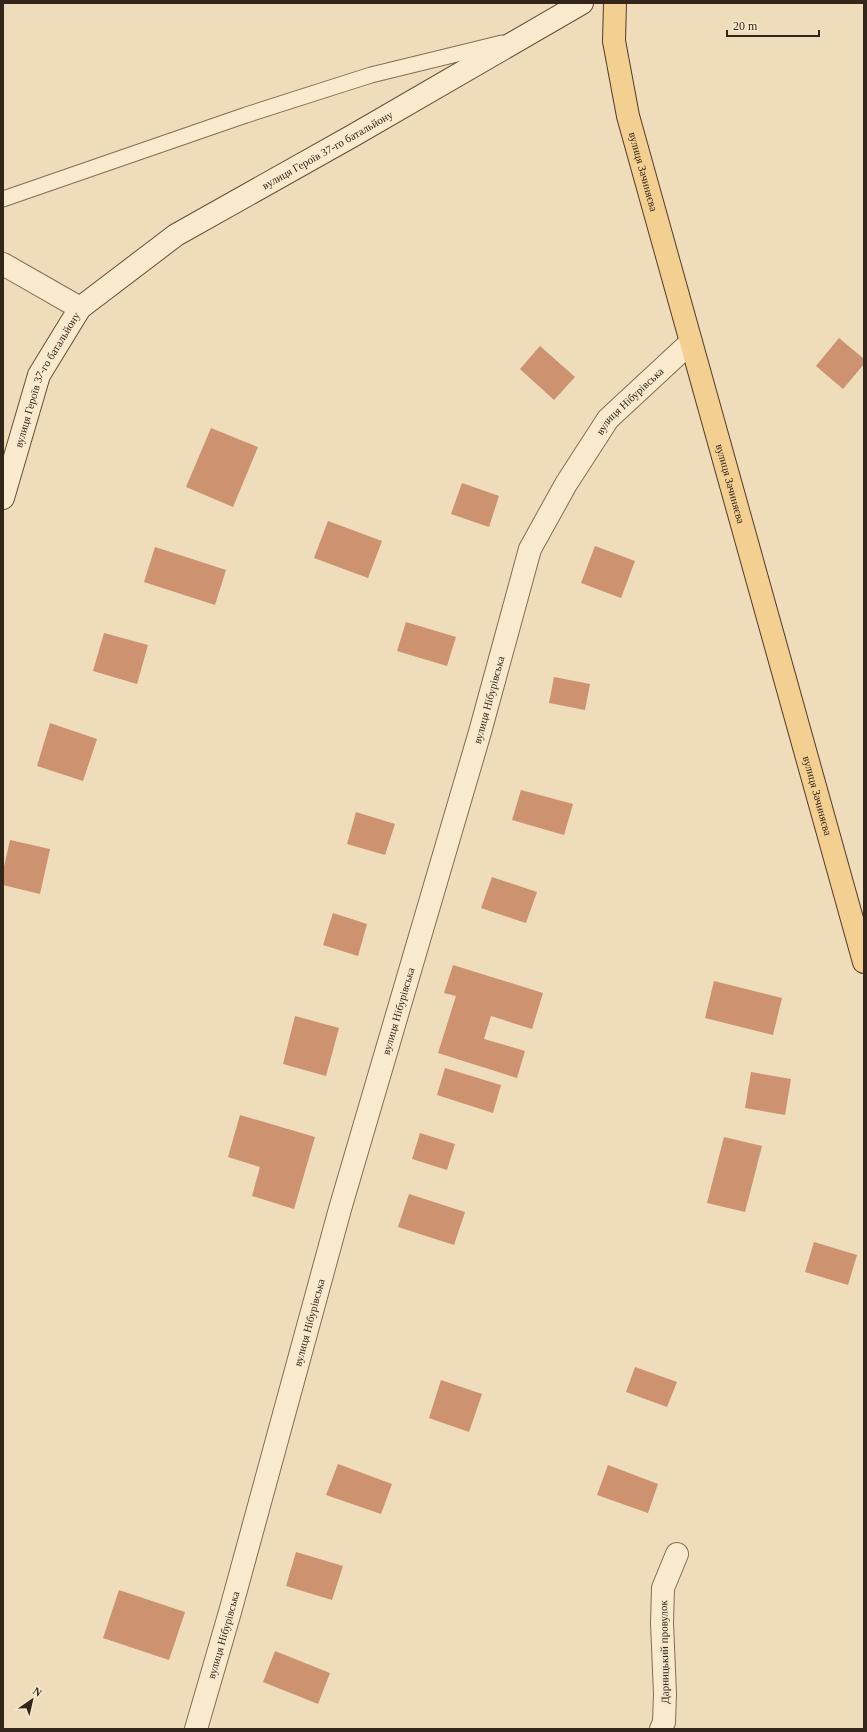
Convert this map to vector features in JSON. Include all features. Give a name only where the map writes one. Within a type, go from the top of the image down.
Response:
[{"type":"main road","name":"вулиця Зачиняєва","points":[[614,3],[614,41],[628,116],[864,962]]},
{"type":"street","name":"вулиця Героїв 37-го батальйону","points":[[3,498],[39,375],[80,308],[176,235],[347,139],[582,3]]},
{"type":"street","name":"вулиця Героїв 37-го батальйону","points":[[3,264],[80,308]]},
{"type":"street","name":"вулиця Нібурівська","points":[[196,1729],[236,1590],[340,1209],[480,732],[530,549],[566,484],[608,419],[691,342]]},
{"type":"street","name":"Дарницький провулок","points":[[661,1729],[664,1722],[665,1694],[662,1623],[663,1588],[677,1554]]},
{"type":"lane","points":[[3,199],[246,115],[371,75],[519,39]]},
{"type":"building","points":[[839,338],[864,359],[864,364],[843,389],[816,366]]},
{"type":"building","points":[[540,346],[575,377],[554,400],[520,369]]},
{"type":"building","points":[[211,428],[258,447],[233,507],[186,487]]},
{"type":"building","points":[[462,483],[499,496],[489,527],[451,514]]},
{"type":"building","points":[[328,521],[382,541],[368,578],[314,558]]},
{"type":"building","points":[[595,546],[635,561],[621,598],[581,583]]},
{"type":"building","points":[[155,547],[226,570],[215,605],[144,582]]},
{"type":"building","points":[[406,622],[456,637],[447,666],[397,651]]},
{"type":"building","points":[[104,633],[148,645],[137,684],[93,671]]},
{"type":"building","points":[[554,677],[590,684],[585,710],[549,703]]},
{"type":"building","points":[[50,723],[97,739],[83,781],[37,766]]},
{"type":"building","points":[[521,790],[573,804],[564,835],[512,820]]},
{"type":"building","points":[[356,812],[395,824],[385,855],[347,844]]},
{"type":"building","points":[[10,840],[50,849],[40,894],[3,885],[3,871]]},
{"type":"building","points":[[492,877],[537,892],[526,923],[481,908]]},
{"type":"building","points":[[333,913],[367,924],[358,956],[323,945]]},
{"type":"building","points":[[453,965],[543,993],[532,1029],[491,1016],[484,1039],[525,1051],[517,1078],[438,1053],[456,996],[444,993]]},
{"type":"building","points":[[714,981],[782,998],[773,1035],[705,1018]]},
{"type":"building","points":[[295,1016],[339,1028],[326,1076],[283,1064]]},
{"type":"building","points":[[445,1068],[501,1085],[493,1113],[437,1095]]},
{"type":"building","points":[[751,1072],[791,1079],[785,1115],[745,1108]]},
{"type":"building","points":[[240,1115],[315,1137],[294,1209],[252,1196],[260,1167],[228,1157]]},
{"type":"building","points":[[420,1133],[455,1144],[447,1170],[412,1159]]},
{"type":"building","points":[[724,1137],[762,1146],[745,1212],[707,1203]]},
{"type":"building","points":[[409,1194],[465,1212],[454,1245],[398,1227]]},
{"type":"building","points":[[814,1242],[857,1255],[848,1285],[805,1272]]},
{"type":"building","points":[[635,1367],[677,1382],[667,1407],[626,1392]]},
{"type":"building","points":[[441,1380],[482,1394],[469,1432],[429,1418]]},
{"type":"building","points":[[338,1464],[392,1484],[381,1514],[326,1495]]},
{"type":"building","points":[[608,1465],[658,1484],[648,1513],[597,1495]]},
{"type":"building","points":[[296,1552],[343,1566],[332,1600],[286,1586]]},
{"type":"building","points":[[119,1590],[185,1612],[169,1660],[103,1638]]},
{"type":"building","points":[[275,1651],[330,1673],[318,1704],[263,1682]]}]
